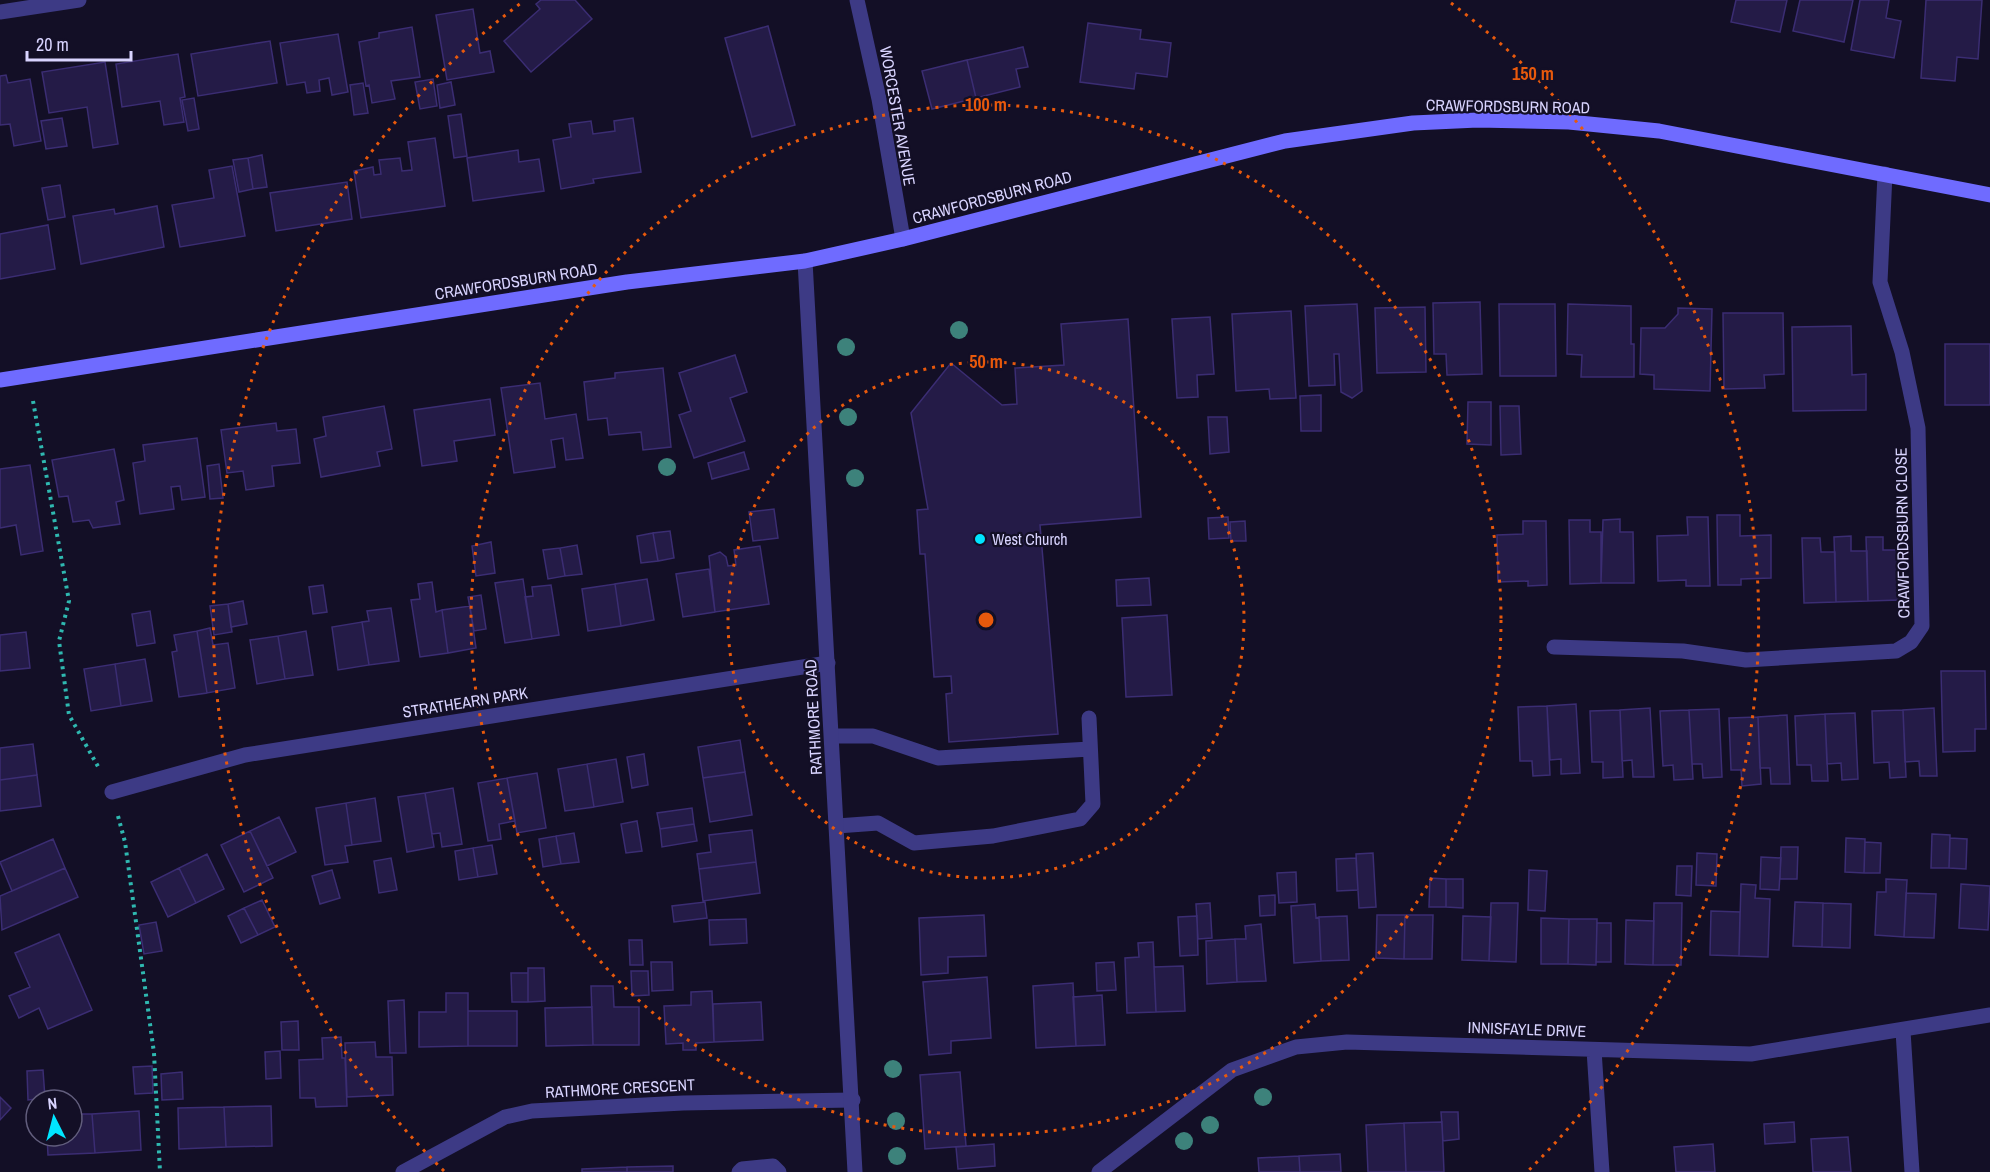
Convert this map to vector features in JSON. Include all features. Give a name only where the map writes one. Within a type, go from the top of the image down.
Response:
[{"type":"main road","name":"CRAWFORDSBURN ROAD","points":[[0,380],[627,282],[805,261],[903,239],[1285,141],[1413,123],[1478,120],[1569,122],[1659,131],[1990,195]]},
{"type":"street","points":[[0,12],[79,0]]},
{"type":"street","name":"WORCESTER AVENUE","points":[[856,0],[879,99],[903,239]]},
{"type":"street","name":"CRAWFORDSBURN CLOSE","points":[[1554,647],[1683,651],[1746,660],[1896,651],[1911,642],[1922,626],[1918,428],[1902,352],[1880,282],[1885,174]]},
{"type":"street","name":"RATHMORE ROAD","points":[[805,261],[853,1100],[855,1172]]},
{"type":"street","name":"STRATHEARN PARK","points":[[112,792],[245,754],[828,663]]},
{"type":"street","points":[[837,826],[878,823],[914,843],[993,836],[1080,819],[1093,804],[1089,718]]},
{"type":"street","points":[[832,736],[873,736],[938,758],[1090,749]]},
{"type":"street","name":"INNISFAYLE DRIVE","points":[[1099,1172],[1232,1071],[1296,1047],[1347,1042],[1751,1054],[1990,1015]]},
{"type":"street","points":[[1902,1030],[1912,1172]]},
{"type":"street","points":[[1594,1050],[1602,1172]]},
{"type":"street","name":"RATHMORE CRESCENT","points":[[403,1172],[505,1117],[532,1111],[682,1103],[853,1100]]},
{"type":"street","points":[[739,1172],[742,1169],[773,1167],[778,1172]]},
{"type":"building","points":[[541,0],[575,0],[592,19],[531,72],[504,41],[540,9],[536,4]]},
{"type":"building","points":[[1736,0],[1787,0],[1780,32],[1731,22]]},
{"type":"building","points":[[1800,0],[1853,0],[1844,42],[1793,31]]},
{"type":"building","points":[[1860,0],[1889,0],[1886,18],[1901,21],[1894,58],[1851,50]]},
{"type":"building","points":[[1926,0],[1982,0],[1978,59],[1957,57],[1955,81],[1921,78]]},
{"type":"building","points":[[473,9],[480,53],[490,51],[494,72],[447,80],[436,15]]},
{"type":"building","points":[[1088,23],[1141,30],[1140,39],[1171,43],[1167,77],[1136,73],[1134,89],[1080,82]]},
{"type":"building","points":[[768,26],[795,125],[752,137],[725,38]]},
{"type":"building","points":[[412,27],[420,77],[391,81],[395,99],[372,103],[369,85],[366,86],[359,42],[379,38],[379,33]]},
{"type":"building","points":[[338,34],[348,92],[332,95],[329,78],[319,80],[320,91],[307,93],[305,82],[287,85],[280,43]]},
{"type":"building","points":[[270,41],[277,83],[198,96],[191,54]]},
{"type":"building","points":[[1023,47],[1028,67],[1016,69],[1020,87],[976,98],[967,60]]},
{"type":"building","points":[[178,54],[185,97],[180,98],[184,122],[164,125],[160,101],[122,107],[116,64]]},
{"type":"building","points":[[967,60],[976,98],[932,109],[922,71]]},
{"type":"building","points":[[105,62],[118,144],[93,148],[87,107],[49,113],[42,72]]},
{"type":"building","points":[[6,75],[8,83],[30,79],[41,141],[14,146],[10,124],[0,125],[0,76]]},
{"type":"building","points":[[433,79],[437,106],[420,109],[415,82]]},
{"type":"building","points":[[451,82],[455,105],[440,108],[437,85]]},
{"type":"building","points":[[363,83],[368,113],[354,115],[350,85]]},
{"type":"building","points":[[194,98],[199,129],[188,131],[182,100]]},
{"type":"building","points":[[461,114],[467,156],[454,158],[448,116]]},
{"type":"building","points":[[62,118],[67,146],[46,149],[41,121]]},
{"type":"building","points":[[633,118],[641,172],[593,179],[594,183],[561,189],[553,140],[571,137],[569,124],[591,121],[593,134],[615,131],[614,121]]},
{"type":"building","points":[[435,138],[445,206],[361,218],[354,171],[373,167],[374,175],[381,174],[379,160],[400,158],[402,171],[412,170],[408,142]]},
{"type":"building","points":[[518,150],[519,162],[539,159],[544,191],[473,201],[467,158]]},
{"type":"building","points":[[262,155],[267,187],[253,189],[248,158]]},
{"type":"building","points":[[248,158],[253,189],[239,192],[233,160]]},
{"type":"building","points":[[232,166],[245,236],[180,247],[172,205],[214,198],[209,170]]},
{"type":"building","points":[[347,182],[352,219],[276,231],[270,193]]},
{"type":"building","points":[[60,185],[65,217],[48,220],[42,188]]},
{"type":"building","points":[[157,206],[164,247],[81,264],[73,216],[114,209],[115,214]]},
{"type":"building","points":[[48,225],[55,269],[0,279],[0,234]]},
{"type":"building","points":[[1480,302],[1482,374],[1447,375],[1446,354],[1434,354],[1433,303]]},
{"type":"building","points":[[1357,304],[1362,391],[1352,398],[1341,392],[1339,354],[1334,354],[1335,385],[1309,386],[1305,306]]},
{"type":"building","points":[[1499,304],[1555,304],[1556,376],[1500,376]]},
{"type":"building","points":[[1568,304],[1631,306],[1634,377],[1581,377],[1582,355],[1567,354]]},
{"type":"building","points":[[1425,307],[1426,372],[1377,373],[1375,308]]},
{"type":"building","points":[[1678,308],[1712,309],[1710,391],[1654,389],[1654,375],[1640,374],[1641,328],[1665,328],[1678,314]]},
{"type":"building","points":[[1291,311],[1296,398],[1270,399],[1269,389],[1236,391],[1232,314]]},
{"type":"building","points":[[1723,313],[1783,313],[1784,374],[1764,375],[1765,388],[1724,389]]},
{"type":"building","points":[[1210,317],[1214,374],[1197,375],[1198,397],[1177,398],[1172,319]]},
{"type":"building","name":"West Church","points":[[1128,319],[1141,517],[1040,525],[1058,734],[949,742],[946,694],[952,693],[951,676],[934,677],[925,554],[920,554],[917,510],[928,509],[911,413],[951,363],[1002,405],[1017,404],[1015,368],[1064,365],[1061,324]]},
{"type":"building","points":[[1851,326],[1852,375],[1866,374],[1866,410],[1793,411],[1792,327]]},
{"type":"building","points":[[1945,344],[1990,344],[1990,405],[1945,405]]},
{"type":"building","points":[[735,355],[747,392],[730,398],[745,441],[694,458],[679,415],[691,411],[679,373]]},
{"type":"building","points":[[663,368],[671,447],[643,450],[641,432],[609,435],[607,418],[588,420],[584,382],[615,378],[615,373]]},
{"type":"building","points":[[540,383],[545,419],[576,414],[583,458],[566,460],[563,438],[551,440],[555,467],[514,473],[501,388]]},
{"type":"building","points":[[1321,395],[1321,431],[1301,431],[1300,396]]},
{"type":"building","points":[[490,399],[495,435],[454,441],[457,461],[422,466],[414,410]]},
{"type":"building","points":[[1468,402],[1491,402],[1491,445],[1467,444]]},
{"type":"building","points":[[384,406],[392,449],[377,452],[380,466],[321,477],[314,439],[326,436],[323,417]]},
{"type":"building","points":[[1500,406],[1519,406],[1521,454],[1501,455]]},
{"type":"building","points":[[1208,417],[1227,417],[1229,452],[1210,454]]},
{"type":"building","points":[[276,423],[277,431],[296,429],[300,463],[272,466],[274,486],[246,490],[243,471],[227,473],[221,430]]},
{"type":"building","points":[[197,438],[205,497],[182,500],[180,486],[171,487],[174,509],[140,514],[133,463],[145,461],[143,445]]},
{"type":"building","points":[[114,449],[124,500],[116,502],[120,524],[93,528],[89,520],[73,522],[68,496],[59,497],[52,460]]},
{"type":"building","points":[[744,452],[749,469],[712,479],[708,463]]},
{"type":"building","points":[[219,464],[223,498],[210,499],[207,466]]},
{"type":"building","points":[[30,465],[43,551],[21,555],[16,525],[0,528],[0,469]]},
{"type":"building","points":[[774,509],[778,538],[753,541],[749,512]]},
{"type":"building","points":[[1717,515],[1740,515],[1740,536],[1771,535],[1771,578],[1741,579],[1741,585],[1718,585]]},
{"type":"building","points":[[1228,517],[1229,538],[1209,539],[1208,518]]},
{"type":"building","points":[[1687,517],[1708,517],[1710,586],[1686,586],[1686,580],[1658,581],[1657,536],[1688,535]]},
{"type":"building","points":[[1620,519],[1620,532],[1633,532],[1634,583],[1601,583],[1603,520]]},
{"type":"building","points":[[1569,520],[1590,520],[1590,532],[1601,532],[1601,583],[1570,584]]},
{"type":"building","points":[[1245,521],[1246,541],[1231,541],[1230,522]]},
{"type":"building","points":[[1523,521],[1546,521],[1547,585],[1528,586],[1528,581],[1498,582],[1497,535],[1523,534]]},
{"type":"building","points":[[670,531],[674,558],[658,561],[653,533]]},
{"type":"building","points":[[653,533],[658,561],[641,563],[637,536]]},
{"type":"building","points":[[1851,536],[1851,551],[1867,551],[1868,601],[1836,602],[1834,537]]},
{"type":"building","points":[[1866,537],[1883,537],[1883,550],[1899,550],[1900,600],[1868,601]]},
{"type":"building","points":[[1802,538],[1820,538],[1821,552],[1835,552],[1836,602],[1804,603]]},
{"type":"building","points":[[491,542],[495,573],[476,576],[472,546]]},
{"type":"building","points":[[577,545],[582,574],[565,576],[560,548]]},
{"type":"building","points":[[760,546],[769,604],[715,612],[709,556],[720,552],[726,557],[728,566],[736,565],[734,550]]},
{"type":"building","points":[[560,548],[565,576],[548,579],[543,550]]},
{"type":"building","points":[[709,569],[715,612],[683,617],[676,574]]},
{"type":"building","points":[[1149,578],[1151,605],[1117,606],[1116,580]]},
{"type":"building","points":[[523,579],[532,639],[505,643],[495,583]]},
{"type":"building","points":[[647,579],[654,620],[621,626],[615,584]]},
{"type":"building","points":[[432,582],[436,612],[442,610],[448,653],[420,657],[411,600],[420,599],[418,584]]},
{"type":"building","points":[[615,584],[621,626],[588,631],[582,589]]},
{"type":"building","points":[[323,585],[327,612],[313,614],[309,587]]},
{"type":"building","points":[[551,585],[559,635],[532,639],[525,597],[533,596],[532,587]]},
{"type":"building","points":[[481,595],[486,629],[474,631],[468,597]]},
{"type":"building","points":[[243,601],[247,624],[231,627],[228,604]]},
{"type":"building","points":[[228,604],[232,632],[214,635],[210,606]]},
{"type":"building","points":[[470,606],[476,648],[448,653],[442,610]]},
{"type":"building","points":[[391,608],[399,661],[369,665],[362,622],[369,621],[367,611]]},
{"type":"building","points":[[150,611],[155,643],[137,646],[132,614]]},
{"type":"building","points":[[1167,615],[1172,695],[1126,697],[1122,618]]},
{"type":"building","points":[[362,622],[369,665],[338,670],[332,627]]},
{"type":"building","points":[[210,628],[213,645],[228,643],[235,688],[207,693],[197,631]]},
{"type":"building","points":[[197,631],[207,693],[179,697],[172,652],[177,651],[174,635]]},
{"type":"building","points":[[306,631],[313,675],[285,679],[278,636]]},
{"type":"building","points":[[26,632],[30,668],[0,671],[0,635]]},
{"type":"building","points":[[278,636],[285,679],[257,684],[250,640]]},
{"type":"building","points":[[145,659],[152,701],[121,706],[115,664]]},
{"type":"building","points":[[115,664],[121,706],[91,711],[84,669]]},
{"type":"building","points":[[1941,671],[1985,671],[1986,729],[1975,729],[1975,751],[1943,752]]},
{"type":"building","points":[[1576,704],[1580,773],[1561,774],[1561,759],[1550,760],[1547,706]]},
{"type":"building","points":[[1547,706],[1550,775],[1533,776],[1532,761],[1520,761],[1518,707]]},
{"type":"building","points":[[1650,708],[1654,777],[1633,777],[1632,760],[1622,761],[1620,710]]},
{"type":"building","points":[[1934,708],[1937,776],[1920,776],[1919,761],[1905,762],[1903,710]]},
{"type":"building","points":[[1719,709],[1722,777],[1703,778],[1702,764],[1692,764],[1689,710]]},
{"type":"building","points":[[1620,710],[1623,777],[1603,778],[1603,762],[1592,762],[1590,711]]},
{"type":"building","points":[[1689,710],[1693,779],[1674,780],[1673,765],[1663,766],[1660,711]]},
{"type":"building","points":[[1903,710],[1906,777],[1890,778],[1889,762],[1874,763],[1872,711]]},
{"type":"building","points":[[1855,713],[1858,779],[1842,780],[1841,763],[1827,764],[1825,714]]},
{"type":"building","points":[[1825,714],[1828,781],[1812,781],[1811,765],[1797,765],[1795,716]]},
{"type":"building","points":[[1787,715],[1790,784],[1771,784],[1770,768],[1760,768],[1758,717]]},
{"type":"building","points":[[1758,717],[1761,784],[1742,786],[1741,770],[1731,770],[1729,718]]},
{"type":"building","points":[[740,740],[745,772],[703,778],[698,747]]},
{"type":"building","points":[[33,744],[37,775],[0,780],[0,748]]},
{"type":"building","points":[[644,754],[648,785],[632,788],[627,757]]},
{"type":"building","points":[[616,759],[623,802],[594,807],[587,764]]},
{"type":"building","points":[[587,764],[594,807],[565,811],[558,769]]},
{"type":"building","points":[[745,772],[752,815],[710,822],[703,778]]},
{"type":"building","points":[[537,773],[546,828],[517,833],[507,778]]},
{"type":"building","points":[[37,775],[41,806],[0,811],[0,780]]},
{"type":"building","points":[[507,778],[515,821],[499,824],[501,839],[488,841],[478,783]]},
{"type":"building","points":[[453,788],[462,844],[442,847],[440,833],[432,834],[425,793]]},
{"type":"building","points":[[425,793],[434,847],[407,852],[398,797]]},
{"type":"building","points":[[375,798],[381,841],[352,845],[346,803]]},
{"type":"building","points":[[346,803],[352,845],[345,846],[348,862],[325,865],[316,808]]},
{"type":"building","points":[[692,808],[694,824],[660,829],[657,813]]},
{"type":"building","points":[[279,817],[296,852],[267,866],[250,831]]},
{"type":"building","points":[[637,821],[642,851],[626,853],[621,824]]},
{"type":"building","points":[[694,824],[697,841],[662,847],[660,829]]},
{"type":"building","points":[[752,830],[756,862],[699,869],[697,854],[711,852],[709,835]]},
{"type":"building","points":[[250,831],[273,878],[244,892],[221,845]]},
{"type":"building","points":[[574,833],[579,862],[561,864],[556,836]]},
{"type":"building","points":[[1932,834],[1950,835],[1949,868],[1931,868]]},
{"type":"building","points":[[556,836],[561,864],[543,867],[539,839]]},
{"type":"building","points":[[1846,838],[1865,839],[1864,873],[1845,872]]},
{"type":"building","points":[[1950,838],[1967,839],[1966,869],[1949,868]]},
{"type":"building","points":[[53,839],[65,868],[12,891],[0,862]]},
{"type":"building","points":[[1865,842],[1881,843],[1880,873],[1864,873]]},
{"type":"building","points":[[492,845],[497,874],[478,877],[473,848]]},
{"type":"building","points":[[1781,847],[1798,847],[1797,879],[1780,879]]},
{"type":"building","points":[[473,848],[478,877],[459,880],[455,851]]},
{"type":"building","points":[[1373,853],[1376,907],[1359,908],[1356,854]]},
{"type":"building","points":[[1697,853],[1717,854],[1716,886],[1696,885]]},
{"type":"building","points":[[207,854],[224,889],[196,903],[179,868]]},
{"type":"building","points":[[1761,857],[1781,858],[1779,890],[1760,889]]},
{"type":"building","points":[[391,858],[397,890],[379,893],[374,861]]},
{"type":"building","points":[[1356,858],[1358,890],[1337,891],[1336,859]]},
{"type":"building","points":[[756,862],[760,893],[703,901],[699,869]]},
{"type":"building","points":[[1677,866],[1692,866],[1691,896],[1676,895]]},
{"type":"building","points":[[65,868],[78,897],[2,930],[0,896]]},
{"type":"building","points":[[179,868],[196,903],[168,917],[151,882]]},
{"type":"building","points":[[332,870],[340,898],[320,904],[312,876]]},
{"type":"building","points":[[1529,870],[1547,871],[1545,911],[1528,910]]},
{"type":"building","points":[[1296,872],[1297,902],[1279,903],[1277,873]]},
{"type":"building","points":[[1430,878],[1446,879],[1446,907],[1429,907]]},
{"type":"building","points":[[1446,879],[1463,879],[1463,908],[1446,907]]},
{"type":"building","points":[[1886,879],[1907,880],[1904,937],[1875,935],[1877,892],[1886,892]]},
{"type":"building","points":[[1741,884],[1756,885],[1755,898],[1770,899],[1768,957],[1739,956]]},
{"type":"building","points":[[1961,884],[1990,886],[1988,930],[1959,928]]},
{"type":"building","points":[[1906,893],[1936,894],[1934,938],[1904,937]]},
{"type":"building","points":[[1275,895],[1275,915],[1260,916],[1259,896]]},
{"type":"building","points":[[262,900],[275,927],[258,935],[244,908]]},
{"type":"building","points":[[705,902],[707,918],[674,922],[672,906]]},
{"type":"building","points":[[1795,902],[1823,903],[1822,947],[1793,946]]},
{"type":"building","points":[[1210,903],[1212,938],[1198,939],[1196,904]]},
{"type":"building","points":[[1491,903],[1518,903],[1516,962],[1489,961]]},
{"type":"building","points":[[1654,903],[1682,903],[1681,965],[1653,965]]},
{"type":"building","points":[[1823,903],[1851,904],[1850,948],[1822,947]]},
{"type":"building","points":[[1315,904],[1316,918],[1319,917],[1321,961],[1294,963],[1291,906]]},
{"type":"building","points":[[244,908],[258,935],[241,943],[228,916]]},
{"type":"building","points":[[1711,911],[1740,912],[1739,956],[1710,955]]},
{"type":"building","points":[[984,915],[986,956],[948,957],[948,973],[921,975],[919,918]]},
{"type":"building","points":[[1377,915],[1405,915],[1404,959],[1376,958]]},
{"type":"building","points":[[1405,915],[1433,915],[1432,959],[1404,959]]},
{"type":"building","points":[[1197,916],[1198,955],[1180,956],[1178,917]]},
{"type":"building","points":[[1347,916],[1349,960],[1321,961],[1319,917]]},
{"type":"building","points":[[1463,916],[1491,917],[1489,961],[1462,960]]},
{"type":"building","points":[[1541,918],[1569,919],[1568,964],[1541,964]]},
{"type":"building","points":[[746,919],[747,943],[710,945],[709,920]]},
{"type":"building","points":[[1569,919],[1597,919],[1596,965],[1568,964]]},
{"type":"building","points":[[1626,920],[1654,921],[1653,965],[1625,964]]},
{"type":"building","points":[[156,922],[162,951],[144,954],[139,925]]},
{"type":"building","points":[[1597,923],[1611,923],[1611,962],[1596,962]]},
{"type":"building","points":[[1261,924],[1266,981],[1237,982],[1235,939],[1246,939],[1245,926]]},
{"type":"building","points":[[59,934],[92,1010],[48,1029],[39,1008],[19,1018],[9,996],[30,987],[15,953]]},
{"type":"building","points":[[1235,939],[1237,982],[1207,984],[1206,941]]},
{"type":"building","points":[[629,940],[642,940],[643,965],[630,965]]},
{"type":"building","points":[[1153,942],[1156,1012],[1127,1013],[1125,958],[1139,957],[1138,943]]},
{"type":"building","points":[[651,962],[672,962],[673,990],[652,991]]},
{"type":"building","points":[[1114,962],[1116,990],[1097,991],[1096,963]]},
{"type":"building","points":[[1183,966],[1185,1011],[1156,1012],[1154,967]]},
{"type":"building","points":[[528,968],[544,968],[545,1001],[528,1002]]},
{"type":"building","points":[[631,971],[648,971],[649,995],[632,996]]},
{"type":"building","points":[[511,973],[528,973],[528,1002],[512,1002]]},
{"type":"building","points":[[987,977],[991,1038],[951,1041],[951,1053],[929,1055],[923,982]]},
{"type":"building","points":[[1073,983],[1076,1046],[1036,1048],[1033,986]]},
{"type":"building","points":[[591,986],[613,986],[614,1007],[639,1007],[639,1045],[593,1045]]},
{"type":"building","points":[[712,991],[714,1042],[696,1043],[696,1050],[683,1050],[683,1043],[666,1044],[664,1006],[691,1005],[691,992]]},
{"type":"building","points":[[446,993],[468,993],[468,1046],[419,1047],[419,1012],[446,1012]]},
{"type":"building","points":[[1102,995],[1105,1045],[1076,1046],[1073,997]]},
{"type":"building","points":[[404,1000],[406,1053],[390,1053],[388,1001]]},
{"type":"building","points":[[761,1002],[763,1040],[714,1042],[713,1004]]},
{"type":"building","points":[[592,1007],[593,1045],[546,1046],[545,1008]]},
{"type":"building","points":[[468,1011],[517,1011],[517,1046],[468,1046]]},
{"type":"building","points":[[298,1021],[299,1050],[282,1050],[281,1022]]},
{"type":"building","points":[[341,1037],[342,1058],[345,1058],[347,1106],[316,1107],[315,1098],[300,1098],[299,1060],[323,1059],[322,1038]]},
{"type":"building","points":[[375,1042],[376,1057],[392,1057],[393,1095],[347,1097],[345,1043]]},
{"type":"building","points":[[280,1051],[281,1078],[266,1079],[265,1052]]},
{"type":"building","points":[[152,1066],[153,1093],[135,1094],[133,1067]]},
{"type":"building","points":[[43,1070],[44,1088],[28,1088],[27,1071]]},
{"type":"building","points":[[182,1072],[183,1099],[162,1100],[161,1074]]},
{"type":"building","points":[[960,1072],[966,1146],[925,1149],[920,1075]]},
{"type":"building","points":[[0,1097],[11,1108],[0,1120]]},
{"type":"building","points":[[271,1106],[272,1146],[226,1147],[224,1107]]},
{"type":"building","points":[[224,1107],[226,1147],[179,1149],[178,1108]]},
{"type":"building","points":[[139,1111],[141,1150],[95,1153],[92,1114]]},
{"type":"building","points":[[1441,1112],[1458,1112],[1459,1139],[1443,1141]]},
{"type":"building","points":[[84,1114],[92,1114],[95,1153],[48,1155],[48,1148],[84,1148]]},
{"type":"building","points":[[1442,1122],[1444,1172],[1406,1172],[1404,1123]]},
{"type":"building","points":[[1794,1122],[1795,1142],[1765,1144],[1764,1124]]},
{"type":"building","points":[[1404,1123],[1406,1172],[1368,1172],[1366,1125]]},
{"type":"building","points":[[1848,1137],[1851,1172],[1813,1172],[1811,1139]]},
{"type":"building","points":[[994,1144],[995,1166],[958,1169],[956,1147]]},
{"type":"building","points":[[1713,1144],[1715,1172],[1676,1172],[1674,1147]]},
{"type":"building","points":[[1340,1154],[1341,1172],[1300,1172],[1299,1156]]},
{"type":"building","points":[[1299,1156],[1300,1172],[1259,1172],[1258,1158]]},
{"type":"building","points":[[673,1166],[673,1172],[627,1172],[627,1167]]},
{"type":"building","points":[[627,1167],[627,1172],[582,1172],[582,1169]]},
{"type":"place","name":"West Church","points":[[980,539]]}]
